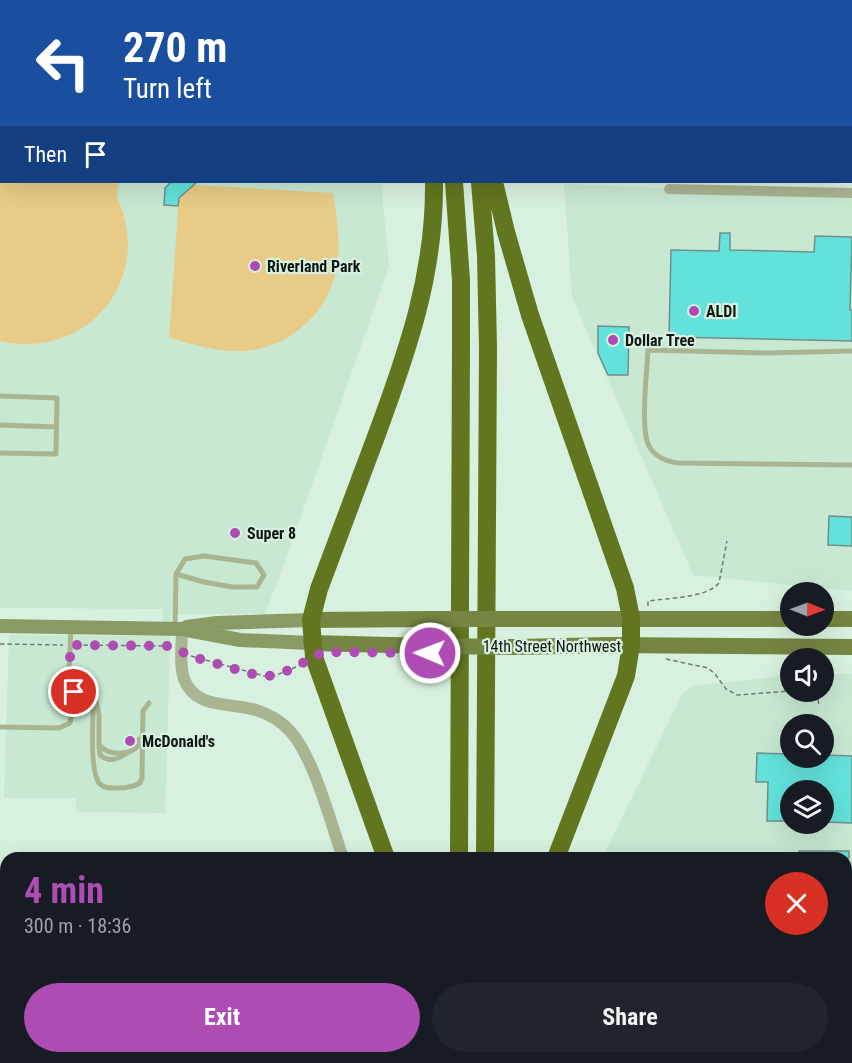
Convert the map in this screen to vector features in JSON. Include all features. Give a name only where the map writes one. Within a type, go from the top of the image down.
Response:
[{"type":"highway","points":[[384,852],[312,650],[311,620],[319,589],[417,320],[432,234],[434,183]]},
{"type":"highway","points":[[454,183],[461,321],[459,852]]},
{"type":"highway","points":[[480,183],[486,256],[488,348],[485,852]]},
{"type":"highway","points":[[494,183],[520,283],[616,560],[628,598],[631,618],[631,645],[622,688],[558,852]]},
{"type":"main road","name":"14th Street Northwest","points":[[0,626],[179,628],[216,623],[311,620],[780,619]]},
{"type":"main road","points":[[834,619],[852,619]]},
{"type":"main road","name":"14th Street Northwest","points":[[179,628],[240,640],[312,650],[429,646],[852,647]]},
{"type":"street","points":[[669,189],[852,193]]},
{"type":"street","points":[[179,628],[184,679],[196,696],[217,704],[257,710],[269,715],[291,732],[307,757],[341,852]]},
{"type":"lane","points":[[852,351],[648,350],[645,420],[646,437],[650,448],[657,456],[676,463],[852,465]]},
{"type":"lane","points":[[0,396],[57,398],[56,454],[0,453]]},
{"type":"lane","points":[[0,425],[56,427]]},
{"type":"lane","points":[[176,574],[232,587],[257,587],[264,575],[256,563],[204,556],[185,559],[176,574],[179,628]]},
{"type":"lane","points":[[0,727],[59,728],[70,723],[74,704],[73,679],[69,670],[71,627]]},
{"type":"lane","points":[[143,711],[140,783],[125,788],[106,788],[100,784],[95,775],[92,720],[94,697],[99,714],[99,745],[110,753],[128,753],[134,751],[139,745],[140,720],[143,711],[149,703]]},
{"type":"path","points":[[648,601],[699,594],[717,586],[727,541]]},
{"type":"path","points":[[0,644],[171,646],[190,656],[264,676],[274,676],[290,670],[312,650]]},
{"type":"path","points":[[665,659],[708,668],[716,674],[726,689],[737,695],[780,692]]},
{"type":"path","points":[[818,702],[819,706]]},
{"type":"shaded area","points":[[0,183],[381,183],[389,266],[265,614],[171,614],[165,813],[76,812],[76,798],[4,798],[9,635],[161,636],[163,609],[0,608]]},
{"type":"shaded area","points":[[0,183],[119,183],[117,195],[125,221],[128,245],[125,270],[104,310],[88,324],[69,335],[47,342],[24,344],[0,341]]},
{"type":"shaded area","points":[[564,184],[852,196],[852,591],[834,589],[834,582],[780,584],[693,575],[572,297]]},
{"type":"shaded area","name":"Riverland Park","points":[[193,185],[333,193],[338,241],[335,275],[329,293],[319,308],[308,322],[293,334],[260,349],[241,351],[214,349],[169,338],[179,198]]},
{"type":"shaded area","points":[[834,674],[852,674],[852,852],[605,852],[683,693],[692,686],[780,676],[780,702],[834,702]]},
{"type":"building","points":[[170,183],[196,183],[179,198],[178,206],[164,205],[165,188]]},
{"type":"building","points":[[720,233],[730,233],[730,250],[814,252],[815,236],[852,237],[850,310],[852,310],[852,341],[669,337],[671,250],[719,251]]},
{"type":"building","name":"Dollar Tree","points":[[598,326],[629,327],[628,375],[608,375],[598,353]]},
{"type":"building","points":[[829,516],[852,517],[852,546],[828,545]]},
{"type":"building","points":[[757,753],[780,754],[780,768],[834,768],[834,755],[852,756],[852,823],[834,822],[834,780],[780,780],[780,821],[767,821],[768,782],[756,782]]},
{"type":"building","points":[[799,851],[849,851],[849,852]]},
{"type":"place","name":"Riverland Park","points":[[255,266]]},
{"type":"place","name":"ALDI","points":[[694,311]]},
{"type":"place","name":"Dollar Tree","points":[[613,340]]},
{"type":"place","name":"Super 8","points":[[235,533]]},
{"type":"place","name":"McDonald's","points":[[130,741]]},
{"type":"route","points":[[74,692],[73,679],[69,670],[71,645],[171,646],[190,656],[264,676],[274,676],[300,666],[323,652],[430,653]]}]
